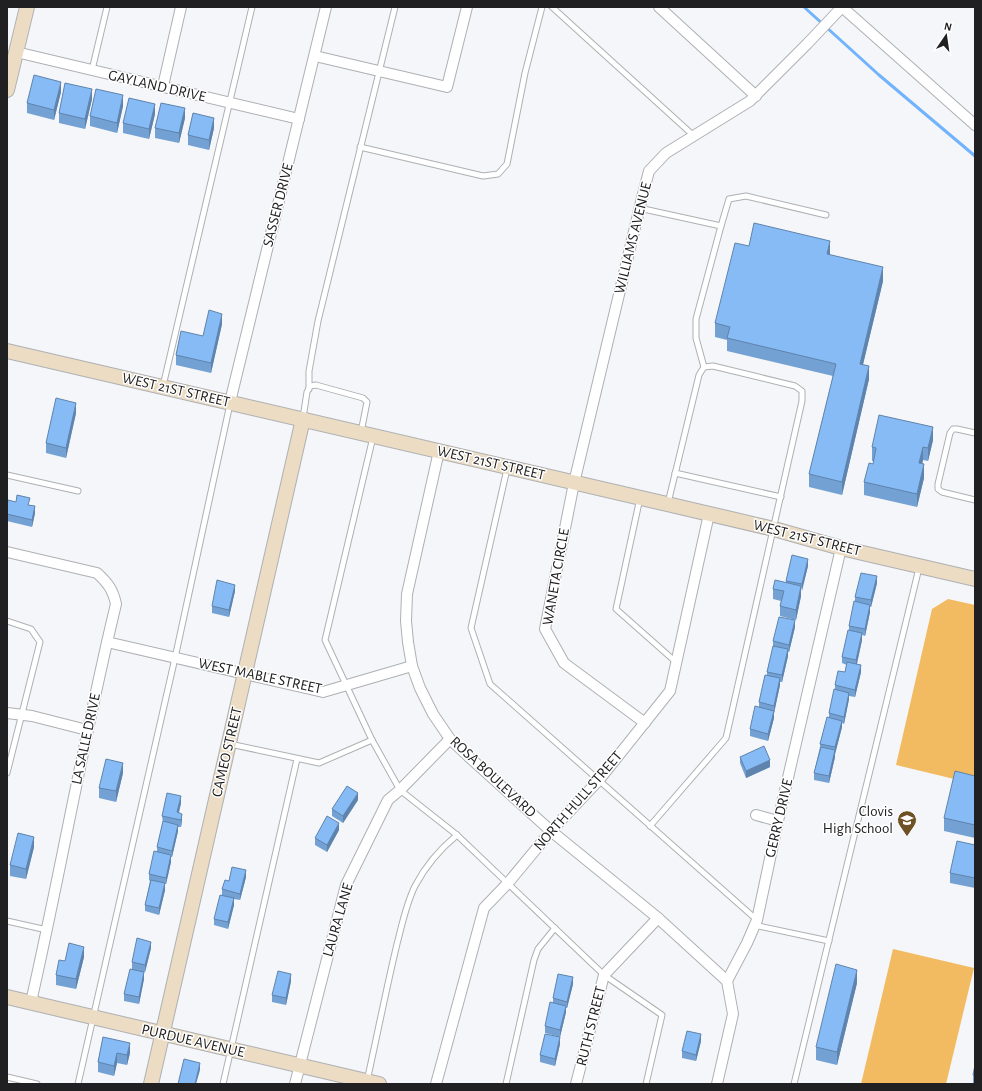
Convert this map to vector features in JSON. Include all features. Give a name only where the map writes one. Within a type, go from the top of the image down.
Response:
[{"type":"street","points":[[7,90],[27,7]]},
{"type":"street","points":[[163,86],[181,7]]},
{"type":"street","name":"SASSER DRIVE","points":[[230,402],[326,7]]},
{"type":"street","points":[[315,56],[447,87],[467,7]]},
{"type":"street","points":[[659,7],[756,96]]},
{"type":"street","points":[[842,7],[975,125]]},
{"type":"street","name":"WILLIAMS AVENUE","points":[[574,483],[649,171],[666,153],[756,96],[842,7]]},
{"type":"street","name":"GAYLAND DRIVE","points":[[16,52],[299,119]]},
{"type":"street","name":"WEST 21ST STREET","points":[[7,351],[774,529],[841,548],[975,579]]},
{"type":"street","name":"CAMEO STREET","points":[[151,1084],[303,419]]},
{"type":"street","name":"ROSA BOULEVARD","points":[[439,451],[407,594],[406,622],[412,666],[420,688],[433,714],[450,739],[552,831],[658,918],[727,980]]},
{"type":"street","name":"WANETA CIRCLE","points":[[574,483],[545,629],[564,664],[645,723]]},
{"type":"street","name":"NORTH HULL STREET","points":[[436,1084],[484,908],[599,780],[670,692],[709,514]]},
{"type":"street","name":"GERRY DRIVE","points":[[727,980],[756,923],[841,548]]},
{"type":"street","name":"LA SALLE DRIVE","points":[[7,552],[97,573],[109,583],[114,594],[116,604],[87,730],[48,930],[31,1002]]},
{"type":"street","name":"WEST MABLE STREET","points":[[107,642],[323,692],[412,666]]},
{"type":"street","points":[[7,714],[21,714],[87,730]]},
{"type":"street","name":"LAURA LANE","points":[[295,1084],[346,885],[388,800],[400,790],[450,739]]},
{"type":"street","points":[[756,815],[778,821]]},
{"type":"street","name":"RUTH STREET","points":[[576,1084],[604,975],[658,918]]},
{"type":"street","points":[[717,1084],[733,1014],[727,980]]},
{"type":"street","name":"PURDUE AVENUE","points":[[7,996],[162,1034],[300,1064],[371,1083]]},
{"type":"lane","points":[[92,70],[107,7]]},
{"type":"lane","points":[[163,388],[252,7]]},
{"type":"lane","points":[[303,419],[307,392],[309,389],[309,371],[318,321],[395,7]]},
{"type":"lane","points":[[360,147],[483,176],[498,174],[507,164],[525,73],[542,7]]},
{"type":"lane","points":[[552,7],[694,136]]},
{"type":"lane","points":[[667,504],[699,375],[704,367],[696,338],[696,319],[720,226],[729,199],[746,196],[826,215]]},
{"type":"lane","points":[[639,208],[720,226]]},
{"type":"lane","points":[[650,826],[726,738],[802,401],[802,391],[795,386],[713,366],[704,367]]},
{"type":"lane","points":[[309,389],[310,386],[316,385],[363,398],[367,402],[367,434],[326,640],[372,740],[400,790],[457,835],[604,975],[662,1015],[646,1084]]},
{"type":"lane","points":[[78,1084],[175,658],[230,402]]},
{"type":"lane","points":[[975,433],[957,428],[953,429],[950,433],[938,484],[938,490],[942,492],[975,500]]},
{"type":"lane","points":[[507,468],[471,628],[490,684],[599,780],[756,923],[829,942]]},
{"type":"lane","points":[[675,473],[781,497]]},
{"type":"lane","points":[[7,475],[78,491]]},
{"type":"lane","points":[[640,498],[616,608],[677,662]]},
{"type":"lane","points":[[794,1084],[919,566]]},
{"type":"lane","points":[[7,621],[32,629],[40,642],[7,773]]},
{"type":"lane","points":[[229,744],[319,763],[372,740]]},
{"type":"lane","points":[[223,1084],[297,759]]},
{"type":"lane","points":[[371,1083],[394,957],[405,912],[415,887],[428,866],[443,847],[457,835]]},
{"type":"lane","points":[[7,921],[48,930]]},
{"type":"lane","points":[[506,1084],[534,960],[538,950],[555,928]]},
{"type":"lane","points":[[7,1077],[37,1084]]},
{"type":"shaded area","points":[[948,599],[975,605],[975,784],[896,765],[932,609]]},
{"type":"shaded area","points":[[893,949],[974,968],[946,1084],[861,1084]]},
{"type":"building","points":[[34,75],[61,82],[54,110],[27,103]]},
{"type":"building","points":[[65,83],[92,89],[85,119],[59,113]]},
{"type":"building","points":[[96,89],[123,95],[117,123],[90,116]]},
{"type":"building","points":[[129,98],[155,104],[149,129],[123,123]]},
{"type":"building","points":[[161,103],[185,108],[179,133],[155,128]]},
{"type":"building","points":[[193,113],[214,118],[209,140],[188,135]]},
{"type":"building","points":[[754,223],[830,241],[827,254],[883,267],[860,364],[869,366],[842,482],[809,474],[836,364],[727,338],[730,327],[715,323],[735,243],[749,246]]},
{"type":"building","points":[[209,310],[222,314],[211,363],[176,355],[181,331],[203,336]]},
{"type":"building","points":[[56,398],[76,403],[66,448],[46,443]]},
{"type":"building","points":[[879,415],[933,427],[928,448],[923,447],[919,463],[924,464],[917,494],[864,482],[869,463],[873,464],[876,448],[872,447]]},
{"type":"building","points":[[17,495],[30,498],[28,505],[35,506],[32,520],[7,514],[8,500],[16,502]]},
{"type":"building","points":[[792,555],[808,559],[802,584],[786,581]]},
{"type":"building","points":[[861,573],[877,576],[871,600],[855,597]]},
{"type":"building","points":[[217,580],[235,585],[229,610],[212,606]]},
{"type":"building","points":[[775,580],[801,586],[796,610],[780,606],[784,591],[773,589]]},
{"type":"building","points":[[854,601],[870,605],[865,629],[849,626]]},
{"type":"building","points":[[779,617],[795,620],[789,645],[773,641]]},
{"type":"building","points":[[848,630],[862,633],[856,660],[842,657]]},
{"type":"building","points":[[773,646],[788,649],[782,675],[767,672]]},
{"type":"building","points":[[847,662],[861,665],[855,690],[835,685],[838,671],[845,672]]},
{"type":"building","points":[[765,675],[780,678],[774,706],[759,702]]},
{"type":"building","points":[[834,689],[849,693],[844,717],[829,713]]},
{"type":"building","points":[[755,706],[774,711],[768,734],[750,729]]},
{"type":"building","points":[[827,717],[842,721],[835,747],[820,744]]},
{"type":"building","points":[[764,746],[770,760],[746,771],[740,757]]},
{"type":"building","points":[[821,747],[835,750],[829,776],[814,773]]},
{"type":"building","points":[[106,759],[123,763],[116,791],[99,788]]},
{"type":"building","points":[[955,771],[975,776],[975,825],[944,818]]},
{"type":"building","points":[[347,786],[358,793],[343,816],[332,809]]},
{"type":"building","points":[[167,793],[181,796],[177,812],[182,814],[181,820],[162,816]]},
{"type":"building","points":[[327,816],[339,823],[327,845],[315,838]]},
{"type":"building","points":[[163,821],[178,825],[172,851],[157,847]]},
{"type":"building","points":[[18,833],[34,837],[26,869],[10,865]]},
{"type":"building","points":[[957,841],[975,845],[975,878],[950,873]]},
{"type":"building","points":[[154,851],[171,855],[166,878],[149,874]]},
{"type":"building","points":[[232,867],[246,870],[240,894],[222,889],[225,880],[229,881]]},
{"type":"building","points":[[151,880],[165,883],[159,908],[145,905]]},
{"type":"building","points":[[220,895],[234,898],[228,922],[214,919]]},
{"type":"building","points":[[137,938],[151,942],[145,965],[132,962]]},
{"type":"building","points":[[69,943],[84,947],[76,979],[56,975],[59,960],[65,961]]},
{"type":"building","points":[[836,964],[857,970],[837,1052],[816,1047]]},
{"type":"building","points":[[130,969],[144,972],[139,997],[124,994]]},
{"type":"building","points":[[278,971],[291,974],[286,998],[272,995]]},
{"type":"building","points":[[558,974],[573,977],[567,1002],[553,998]]},
{"type":"building","points":[[550,1002],[566,1006],[560,1030],[545,1026]]},
{"type":"building","points":[[687,1031],[701,1034],[696,1055],[682,1051]]},
{"type":"building","points":[[545,1034],[560,1037],[555,1059],[540,1055]]},
{"type":"building","points":[[103,1037],[130,1043],[127,1055],[117,1053],[114,1066],[98,1062]]},
{"type":"building","points":[[184,1059],[200,1063],[195,1084],[178,1084]]},
{"type":"waterway","points":[[804,7],[879,75],[975,156]]},
{"type":"place","name":"Clovis High School","points":[[907,837]]}]
